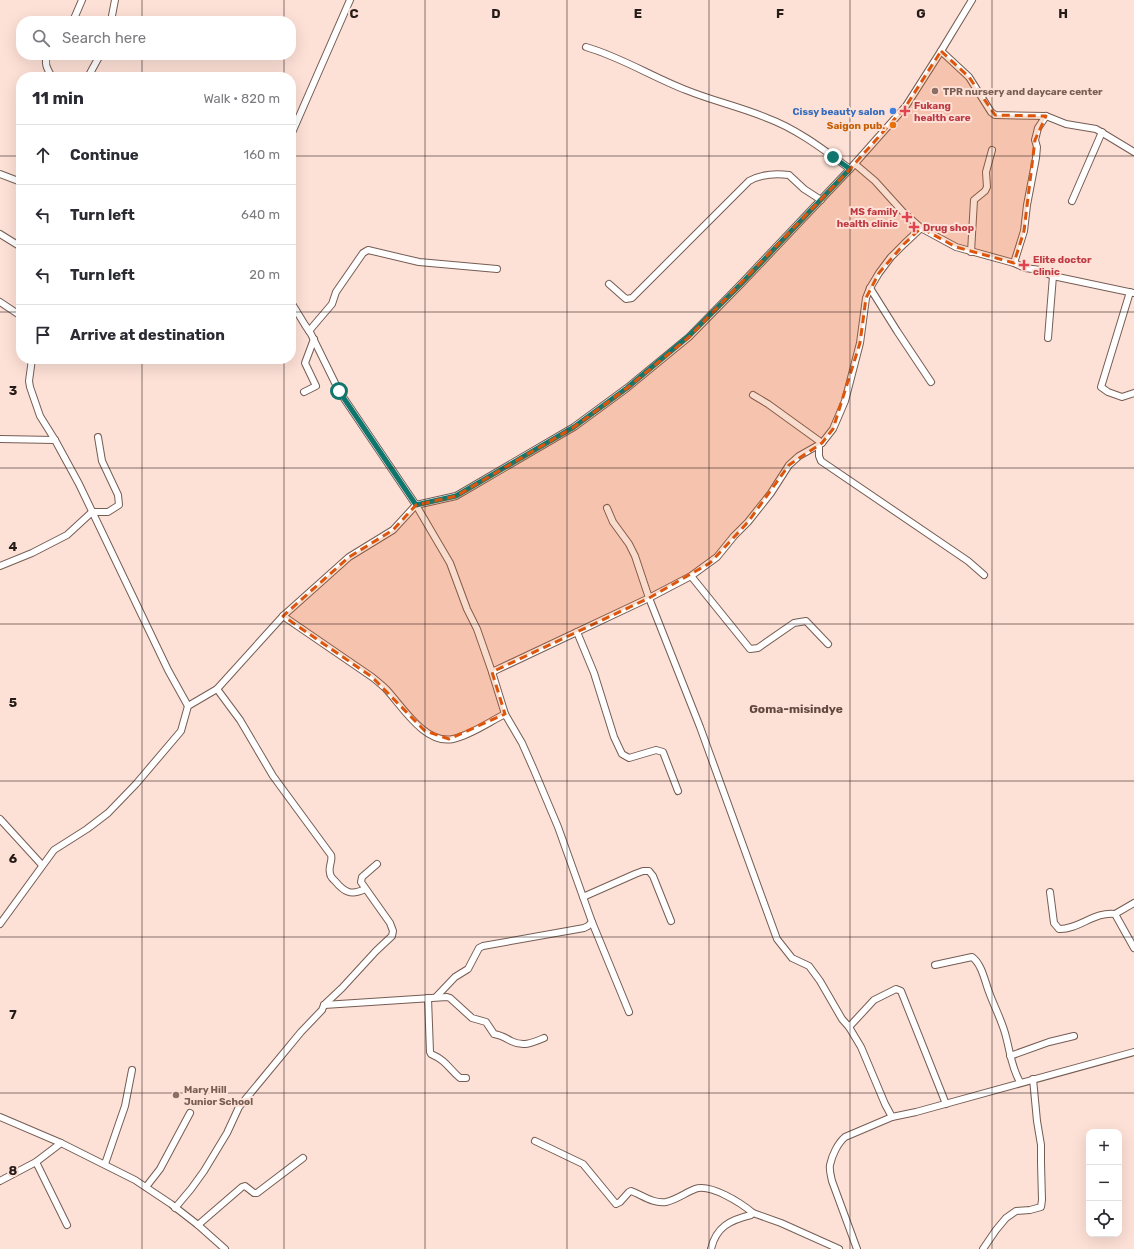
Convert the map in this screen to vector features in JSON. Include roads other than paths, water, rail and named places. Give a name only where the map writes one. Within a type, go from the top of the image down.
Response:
[{"type":"street","points":[[75,16],[82,0]]},
{"type":"street","points":[[112,16],[115,0]]},
{"type":"street","points":[[296,124],[350,0]]},
{"type":"street","points":[[0,924],[54,850],[87,829],[108,813],[136,784],[181,731],[188,706],[217,689],[283,616],[349,557],[393,530],[416,505],[456,496],[574,427],[607,404],[689,336],[742,283],[855,164],[906,106],[972,0]]},
{"type":"street","points":[[586,47],[618,59],[686,90],[768,118],[816,144],[850,169]]},
{"type":"street","points":[[941,51],[969,77],[991,112],[995,115],[1046,116],[1066,124],[1090,128],[1102,132],[1134,152]]},
{"type":"street","points":[[45,60],[46,67],[49,72]]},
{"type":"street","points":[[91,72],[97,60]]},
{"type":"street","points":[[1014,263],[1024,231],[1026,205],[1036,158],[1037,147],[1035,140],[1038,128],[1046,116]]},
{"type":"street","points":[[1072,201],[1102,132]]},
{"type":"street","points":[[971,252],[974,200],[987,188],[986,172],[992,150]]},
{"type":"street","points":[[855,164],[875,181],[903,212],[921,228],[956,248],[1014,263],[1025,268],[1040,270],[1053,276],[1132,292],[1101,387],[1108,392],[1122,397],[1134,393]]},
{"type":"street","points":[[0,174],[16,180]]},
{"type":"street","points":[[609,284],[626,299],[632,298],[749,181],[755,178],[773,174],[789,175],[821,200]]},
{"type":"street","points":[[492,672],[649,598],[691,576],[717,557],[771,493],[789,465],[799,456],[820,444],[834,429],[845,401],[860,343],[865,303],[870,288],[891,257],[921,228]]},
{"type":"street","points":[[0,234],[16,243]]},
{"type":"street","points":[[309,331],[332,304],[336,292],[363,253],[368,250],[419,262],[497,269]]},
{"type":"street","points":[[1048,338],[1053,276]]},
{"type":"street","points":[[870,288],[931,382]]},
{"type":"street","points":[[0,302],[16,313]]},
{"type":"street","points":[[296,311],[314,339],[339,391],[416,505],[450,563],[467,609],[477,629],[506,714],[522,743],[558,828],[592,922],[629,1012]]},
{"type":"street","points":[[304,392],[316,386],[305,363],[314,339]]},
{"type":"street","points":[[31,364],[29,381],[30,387],[40,416],[55,440],[92,512],[168,670],[188,706]]},
{"type":"street","points":[[754,395],[820,444]]},
{"type":"street","points":[[0,566],[32,553],[67,534],[92,512],[108,512],[120,504],[118,494],[102,461],[98,437]]},
{"type":"street","points":[[0,440],[55,440]]},
{"type":"street","points":[[820,444],[819,456],[822,461],[968,561],[984,574]]},
{"type":"street","points":[[607,508],[613,522],[629,544],[635,556],[649,598],[700,727],[777,939],[792,958],[809,966],[820,980],[860,1047],[892,1117]]},
{"type":"street","points":[[691,576],[750,649],[758,648],[794,623],[800,621],[806,621],[828,644]]},
{"type":"street","points":[[283,616],[372,677],[386,689],[414,722],[435,737],[454,739],[506,714]]},
{"type":"street","points":[[577,632],[594,673],[614,737],[622,754],[629,758],[656,750],[663,752],[678,791]]},
{"type":"street","points":[[217,689],[240,720],[273,776],[331,855],[332,861],[330,876],[341,890],[355,892],[365,889]]},
{"type":"street","points":[[0,820],[42,865]]},
{"type":"street","points":[[175,1208],[191,1189],[207,1166],[227,1133],[239,1107],[301,1032],[322,1010],[324,1005],[392,936],[393,933],[390,923],[361,882],[362,877],[377,864]]},
{"type":"street","points":[[583,897],[635,874],[643,871],[649,871],[653,876],[671,921]]},
{"type":"street","points":[[1050,892],[1054,923],[1059,929],[1066,929],[1105,914],[1115,914],[1134,903]]},
{"type":"street","points":[[1115,914],[1134,948]]},
{"type":"street","points":[[436,997],[455,977],[468,969],[479,948],[482,946],[584,928],[592,922]]},
{"type":"street","points":[[935,965],[963,958],[972,957],[976,960],[985,978],[988,991],[1002,1024],[1015,1074],[1020,1082]]},
{"type":"street","points":[[849,1027],[874,1000],[896,989],[901,991],[946,1104]]},
{"type":"street","points":[[324,1005],[444,996],[450,998],[472,1018],[486,1022],[494,1034],[502,1035],[513,1042],[532,1044],[544,1038]]},
{"type":"street","points":[[428,998],[430,1052],[431,1054],[440,1057],[445,1061],[460,1078],[466,1078]]},
{"type":"street","points":[[1010,1056],[1049,1042],[1074,1036]]},
{"type":"street","points":[[858,1249],[832,1181],[830,1171],[830,1165],[840,1141],[845,1137],[892,1117],[946,1104],[1020,1082],[1134,1052]]},
{"type":"street","points":[[105,1164],[125,1106],[132,1070]]},
{"type":"street","points":[[983,1249],[1006,1218],[1016,1211],[1030,1210],[1041,1207],[1041,1145],[1037,1122],[1033,1079]]},
{"type":"street","points":[[146,1187],[160,1170],[190,1113]]},
{"type":"street","points":[[0,1117],[61,1143],[135,1180],[198,1225],[225,1249]]},
{"type":"street","points":[[535,1141],[583,1164],[616,1204],[631,1191],[656,1202],[666,1202],[703,1187],[718,1192],[743,1205],[753,1213],[781,1223],[839,1249]]},
{"type":"street","points":[[0,1181],[36,1162],[61,1143]]},
{"type":"street","points":[[198,1225],[221,1207],[242,1187],[245,1186],[254,1193],[257,1193],[303,1158]]},
{"type":"street","points":[[36,1162],[67,1225]]},
{"type":"street","points":[[711,1249],[716,1236],[729,1222],[753,1213]]},
{"type":"place","name":"TPR nursery and daycare center","points":[[935,91]]},
{"type":"place","name":"Cissy beauty salon","points":[[893,111]]},
{"type":"place","name":"Fukang health care","points":[[905,111]]},
{"type":"place","name":"Saigon pub.","points":[[893,125]]},
{"type":"place","name":"MS family health clinic","points":[[907,217]]},
{"type":"place","name":"Drug shop","points":[[914,227]]},
{"type":"place","name":"Elite doctor clinic","points":[[1024,265]]},
{"type":"place","name":"Mary Hill Junior School","points":[[176,1095]]},
{"type":"district","name":"Goma-misindye","points":[[796,709]]}]
